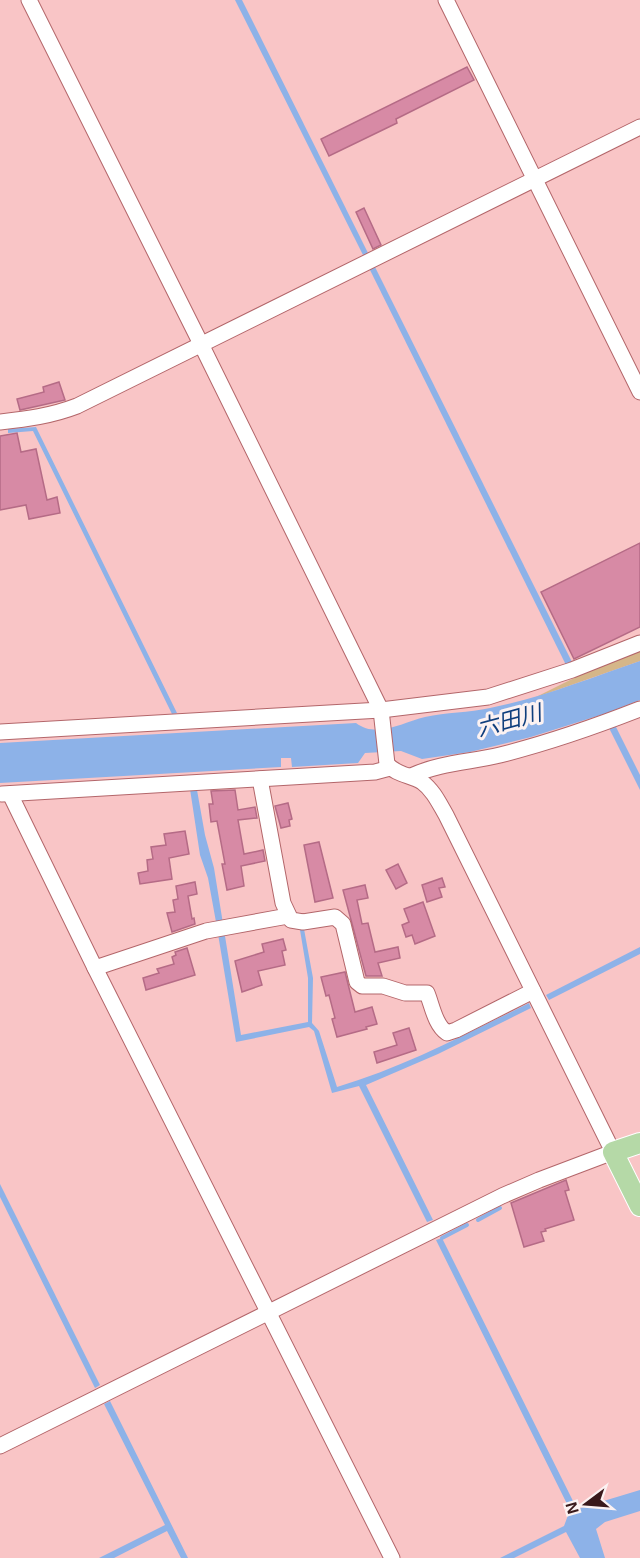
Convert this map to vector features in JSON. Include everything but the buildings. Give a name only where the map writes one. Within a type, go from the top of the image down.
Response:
[{"type":"main road","points":[[640,1143],[613,1152],[640,1206]]},
{"type":"street","points":[[29,0],[201,344],[382,717],[388,763]]},
{"type":"street","points":[[446,0],[640,392]]},
{"type":"street","points":[[0,422],[33,419],[77,406],[640,127]]},
{"type":"street","points":[[0,732],[382,717],[488,697],[572,670],[640,643]]},
{"type":"street","points":[[411,776],[427,768],[478,760],[547,743],[640,709]]},
{"type":"street","points":[[0,1446],[502,1196],[613,1152],[446,814],[424,783],[388,763]]},
{"type":"street","points":[[388,763],[375,772],[5,794],[269,1311],[392,1558]]},
{"type":"street","points":[[260,779],[283,903],[288,915],[291,920],[303,922],[335,917],[339,919],[343,924],[353,976],[362,986],[383,986],[405,993],[427,993],[438,1022],[447,1033],[533,991]]},
{"type":"street","points":[[95,968],[221,928],[288,915]]},
{"type":"shaded area","points":[[640,651],[640,661],[534,698],[580,675]]},
{"type":"water","points":[[235,0],[242,0],[368,253],[363,255]]},
{"type":"water","points":[[374,265],[572,662],[566,665],[369,268]]},
{"type":"water","points":[[36,427],[177,713],[172,714],[33,431],[8,433],[8,429]]},
{"type":"water","name":"六田川","points":[[640,661],[640,700],[531,737],[470,752],[422,759],[401,751],[365,753],[358,763],[292,767],[291,758],[281,758],[281,767],[0,783],[0,743],[356,723],[373,730],[390,728],[425,717],[482,710],[528,699]]},
{"type":"water","points":[[615,725],[640,775],[640,790],[609,728]]},
{"type":"water","points":[[190,789],[197,790],[214,868],[241,1035],[308,1022],[308,978],[300,930],[304,929],[313,978],[312,1023],[319,1031],[337,1087],[411,1060],[529,1003],[531,1008],[438,1054],[366,1085],[433,1220],[427,1222],[359,1086],[332,1093],[314,1031],[309,1027],[236,1042],[208,878],[200,855]]},
{"type":"water","points":[[640,947],[640,954],[549,1000],[546,995]]},
{"type":"water","points":[[0,1184],[100,1385],[95,1388],[0,1197]]},
{"type":"water","points":[[442,1238],[577,1509],[640,1490],[640,1511],[605,1522],[596,1529],[605,1558],[580,1558],[566,1532],[514,1558],[500,1558],[564,1526],[570,1510],[436,1240]]},
{"type":"water","points":[[110,1401],[188,1558],[181,1558],[167,1531],[114,1558],[99,1558],[165,1525],[104,1404]]},
{"type":"waterway","points":[[478,1220],[500,1208]]},
{"type":"waterway","points":[[442,1238],[467,1225]]}]
